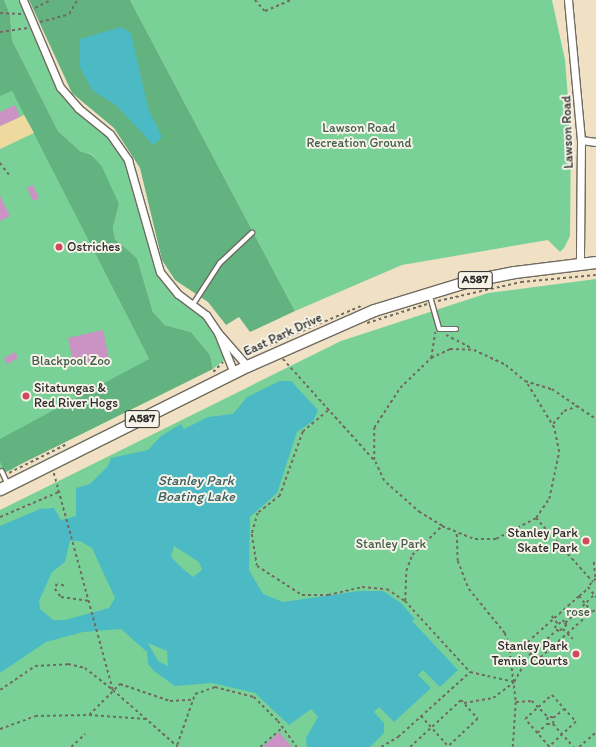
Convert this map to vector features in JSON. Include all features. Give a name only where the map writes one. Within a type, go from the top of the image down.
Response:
[{"type":"main road","name":"East Park Drive","points":[[5,483],[52,468],[247,366],[364,314],[430,292],[514,272],[596,262]]},
{"type":"street","points":[[23,0],[60,88],[78,108],[110,134],[128,160],[160,272],[178,294],[194,303],[218,334],[247,366]]},
{"type":"street","name":"Lawson Road","points":[[568,0],[581,140],[580,264]]},
{"type":"street","points":[[581,140],[596,142]]},
{"type":"street","points":[[218,334],[234,373]]},
{"type":"lane","points":[[194,303],[220,262],[252,233]]},
{"type":"lane","points":[[430,292],[440,329],[456,328]]},
{"type":"lane","points":[[2,471],[5,483]]},
{"type":"path","points":[[0,32],[34,25],[69,14],[77,0]]},
{"type":"path","points":[[255,0],[265,11],[291,0]]},
{"type":"path","points":[[0,163],[10,176]]},
{"type":"path","points":[[437,301],[520,282],[596,275]]},
{"type":"path","name":"East Park Drive","points":[[241,353],[253,352],[360,304]]},
{"type":"path","points":[[367,324],[429,304]]},
{"type":"path","points":[[285,362],[374,460],[384,481],[399,496],[442,526],[457,534],[475,539],[496,539],[536,518],[549,499],[556,474],[559,452],[553,424],[525,381],[506,365],[436,330],[431,358]]},
{"type":"path","points":[[374,460],[374,428],[383,410],[431,358],[450,349],[474,350]]},
{"type":"path","points":[[525,381],[552,389],[596,419]]},
{"type":"path","points":[[553,424],[564,411],[578,406]]},
{"type":"path","points":[[328,411],[303,432],[280,496],[258,513],[252,534],[257,566],[302,595],[328,594],[362,587],[387,589],[405,601],[470,672],[514,682]]},
{"type":"path","points":[[5,483],[21,467]]},
{"type":"path","points":[[52,468],[61,491],[113,690]]},
{"type":"path","points":[[0,517],[61,491]]},
{"type":"path","points":[[536,518],[595,580]]},
{"type":"path","points":[[405,601],[406,571],[412,555],[442,526]]},
{"type":"path","points":[[457,534],[458,561],[469,589],[505,633],[516,702],[513,747]]},
{"type":"path","points":[[594,562],[595,580],[589,588],[523,646],[537,661],[596,609]]},
{"type":"path","points":[[64,586],[57,584],[55,589],[61,597],[90,601]]},
{"type":"path","points":[[464,703],[493,698],[514,682],[530,654],[557,630],[563,629],[567,625],[565,623],[595,596],[589,588]]},
{"type":"path","points":[[579,596],[592,612]]},
{"type":"path","points":[[552,616],[558,624]]},
{"type":"path","points":[[557,630],[554,628],[558,624],[563,620],[565,623]]},
{"type":"path","points":[[563,629],[573,639]]},
{"type":"path","points":[[0,690],[35,666],[68,664],[84,668],[113,690],[177,746],[195,694],[215,687],[254,698],[283,727],[297,747]]},
{"type":"path","points":[[381,747],[421,716],[470,672]]},
{"type":"path","points":[[89,715],[120,684],[170,701],[192,700]]},
{"type":"path","points":[[552,695],[576,722],[549,747],[525,719],[539,707],[552,695]]},
{"type":"path","points":[[410,747],[431,727],[461,700],[478,719],[448,747],[431,727],[421,716]]},
{"type":"path","points":[[516,702],[532,701],[548,717],[554,718]]},
{"type":"path","points":[[553,724],[554,718],[564,708]]},
{"type":"path","points":[[0,729],[35,716],[89,715],[146,719]]},
{"type":"path","points":[[537,733],[547,724],[548,717]]},
{"type":"path","points":[[547,724],[553,724],[574,747]]},
{"type":"path","points":[[260,747],[283,727]]},
{"type":"path","points":[[579,747],[596,732]]},
{"type":"path","points":[[71,747],[85,734]]},
{"type":"green space","points":[[0,0],[4,0],[10,14],[12,40],[58,131],[80,151],[92,155],[102,167],[119,204],[113,228],[115,239],[137,258],[153,312],[165,325],[191,332],[210,355],[213,369],[5,472],[0,462],[0,439],[149,359],[12,91],[0,96]]},
{"type":"green space","points":[[4,0],[21,0],[60,88],[100,124],[128,160],[148,239],[168,284],[206,315],[227,358],[213,369],[210,355],[191,332],[165,325],[153,312],[137,258],[115,239],[113,228],[119,204],[93,155],[80,151],[58,131],[12,40],[10,14]]},
{"type":"green space","points":[[29,0],[130,0],[295,311],[250,332],[239,317],[226,325],[208,302],[175,280],[162,260],[140,168],[114,128],[72,93]]},
{"type":"green space","name":"Lawson Road Recreation Ground","points":[[130,0],[552,0],[565,60],[571,136],[570,236],[564,248],[560,252],[548,240],[402,265],[295,311]]},
{"type":"green space","name":"Blackpool Zoo","points":[[0,67],[149,359],[156,362],[12,470],[0,474]]},
{"type":"green space","name":"Stanley Park","points":[[596,279],[596,747],[0,747],[0,510],[341,341],[488,293]]},
{"type":"sand","points":[[24,115],[34,133],[0,149],[0,126]]},
{"type":"water","points":[[121,27],[131,33],[148,108],[162,137],[153,145],[117,106],[92,90],[80,67],[80,39]]},
{"type":"water","name":"Stanley Park Boating Lake","points":[[280,381],[291,381],[318,410],[313,421],[297,432],[277,493],[250,517],[249,570],[263,594],[283,602],[359,591],[383,591],[401,603],[415,619],[412,621],[458,670],[440,687],[423,670],[418,675],[431,688],[394,722],[379,707],[374,712],[384,723],[384,733],[370,747],[307,747],[306,738],[318,717],[311,709],[289,725],[255,693],[212,683],[175,686],[154,671],[148,664],[147,652],[121,629],[83,632],[46,642],[0,673],[0,526],[40,509],[54,508],[61,520],[76,516],[76,488],[90,484],[108,466],[111,458],[148,450],[161,436],[181,424],[184,429],[208,417],[233,414],[247,397]],"holes":[[[70,541],[80,541],[92,548],[115,598],[109,608],[65,620],[53,620],[40,609],[39,601],[52,572],[65,562]],[[174,546],[199,562],[202,570],[193,577],[182,568],[171,557]],[[148,643],[167,651],[168,666],[158,661]]]},
{"type":"building","points":[[15,105],[20,117],[0,126],[0,112]]},
{"type":"building","points":[[33,185],[39,198],[33,201],[27,188]]},
{"type":"building","points":[[0,196],[10,216],[0,221]]},
{"type":"building","points":[[103,330],[109,359],[74,366],[68,338]]},
{"type":"building","points":[[15,352],[18,358],[7,364],[4,358]]},
{"type":"building","points":[[279,732],[292,747],[263,747]]},
{"type":"place","name":"Ostriches","points":[[59,247]]},
{"type":"place","name":"Sitatungas & Red River Hogs","points":[[26,396]]},
{"type":"place","name":"Stanley Park Skate Park","points":[[586,541]]},
{"type":"place","name":"Stanley Park Tennis Courts","points":[[576,654]]},
{"type":"park label","name":"rose","points":[[578,612]]}]
